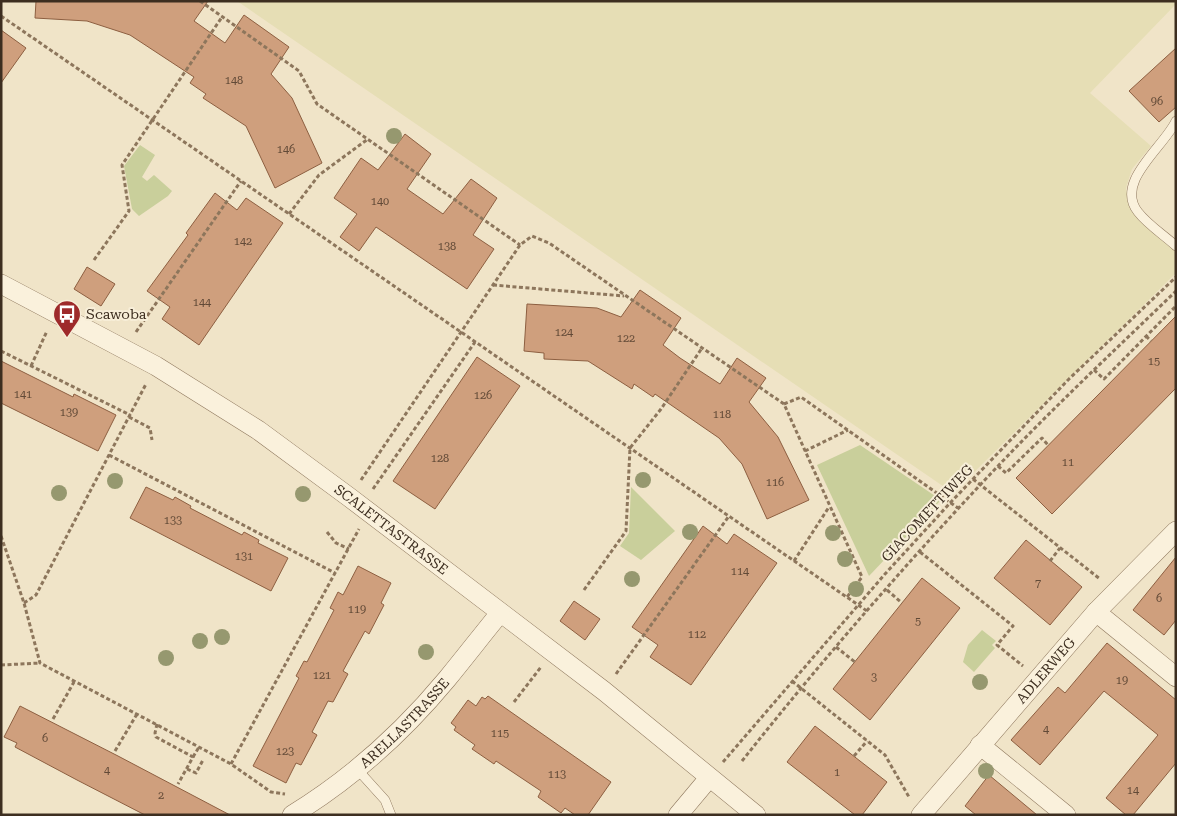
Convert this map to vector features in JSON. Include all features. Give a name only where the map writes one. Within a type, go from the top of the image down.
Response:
[{"type":"street","name":"SCALETTASTRASSE","points":[[1,284],[156,366],[258,430],[604,691],[756,815]]},
{"type":"street","name":"ADLERWEG","points":[[922,813],[1096,612],[1176,531]]},
{"type":"street","points":[[1096,612],[1176,676]]},
{"type":"street","name":"ARELLASTRASSE","points":[[292,815],[331,790],[384,746],[430,698],[500,613]]},
{"type":"street","points":[[980,745],[1066,815]]},
{"type":"street","points":[[678,815],[709,778]]},
{"type":"lane","points":[[1176,121],[1171,131],[1138,172],[1132,192],[1134,206],[1138,213],[1176,246]]},
{"type":"lane","points":[[356,769],[385,800],[391,815]]},
{"type":"path","points":[[200,1],[299,71],[317,104],[520,245]]},
{"type":"path","points":[[1,16],[868,611]]},
{"type":"path","points":[[94,260],[129,211],[122,165],[222,17]]},
{"type":"path","points":[[289,214],[319,175],[368,139]]},
{"type":"path","points":[[124,349],[241,181]]},
{"type":"path","points":[[231,764],[349,549],[359,505],[461,332],[520,245],[532,236],[549,243],[784,404],[862,577],[846,597]]},
{"type":"path","name":"GIACOMETTIWEG","points":[[709,778],[858,605],[951,502],[1069,379],[1176,277]]},
{"type":"path","points":[[492,286],[626,296]]},
{"type":"path","name":"GIACOMETTIWEG","points":[[742,761],[800,688],[958,508],[1094,370],[1176,291]]},
{"type":"path","points":[[1094,370],[1104,379],[1176,306]]},
{"type":"path","points":[[31,366],[56,313]]},
{"type":"path","points":[[1146,336],[1151,341]]},
{"type":"path","points":[[359,505],[475,342]]},
{"type":"path","points":[[584,590],[626,531],[630,448],[661,409],[702,348]]},
{"type":"path","points":[[1,351],[84,392],[150,428],[152,440]]},
{"type":"path","points":[[11,362],[14,358]]},
{"type":"path","points":[[24,603],[36,595],[156,366]]},
{"type":"path","points":[[82,398],[84,392]]},
{"type":"path","points":[[784,404],[800,397],[958,508]]},
{"type":"path","points":[[805,451],[848,430]]},
{"type":"path","points":[[998,466],[1006,473],[1042,438],[1048,445]]},
{"type":"path","points":[[109,455],[335,572]]},
{"type":"path","points":[[973,480],[1116,592]]},
{"type":"path","points":[[794,561],[830,506]]},
{"type":"path","points":[[604,691],[729,516]]},
{"type":"path","points":[[327,532],[336,542],[349,549]]},
{"type":"path","points":[[1,536],[24,603],[40,663]]},
{"type":"path","points":[[1050,561],[1060,548]]},
{"type":"path","points":[[920,552],[1013,626],[997,645],[1038,678]]},
{"type":"path","points":[[886,590],[902,603]]},
{"type":"path","points":[[836,647],[855,662]]},
{"type":"path","points":[[514,702],[552,652]]},
{"type":"path","points":[[1,665],[40,663],[231,764],[271,792],[293,796]]},
{"type":"path","points":[[792,681],[885,755],[913,802],[922,813]]},
{"type":"path","points":[[53,719],[74,682]]},
{"type":"path","points":[[115,751],[136,714]]},
{"type":"path","points":[[157,724],[156,738],[193,757]]},
{"type":"path","points":[[854,756],[867,741]]},
{"type":"path","points":[[178,784],[199,747]]},
{"type":"path","points":[[187,769],[196,773],[203,760]]},
{"type":"shaded area","points":[[237,1],[1176,1],[1176,4],[1090,93],[1151,146],[1132,169],[1126,188],[1129,205],[1137,218],[1176,251],[1176,273],[953,493]]},
{"type":"green space","points":[[140,145],[155,155],[142,177],[147,181],[154,175],[172,191],[168,196],[139,216],[132,209],[124,166]]},
{"type":"green space","points":[[860,445],[941,500],[869,576],[817,465]]},
{"type":"green space","points":[[631,487],[675,531],[641,560],[620,546],[629,533]]},
{"type":"green space","points":[[982,630],[996,641],[992,645],[995,648],[974,672],[963,662],[968,645]]},
{"type":"building","points":[[36,1],[208,1],[194,21],[225,43],[244,15],[289,47],[271,74],[292,98],[322,163],[275,188],[246,126],[203,98],[206,94],[190,83],[194,77],[130,35],[87,21],[35,18]]},
{"type":"building","points":[[1,30],[26,48],[1,83]]},
{"type":"building","points":[[1176,48],[1176,107],[1159,122],[1129,91]]},
{"type":"building","points":[[405,134],[431,154],[407,189],[443,214],[471,179],[497,198],[473,235],[494,249],[467,289],[376,227],[359,251],[340,237],[357,214],[334,198],[361,158],[378,170]]},
{"type":"building","points":[[215,193],[237,210],[246,198],[283,223],[199,345],[162,319],[170,307],[147,291],[188,235],[186,233]]},
{"type":"building","points":[[87,267],[115,284],[101,306],[74,289]]},
{"type":"building","points":[[640,290],[681,318],[663,345],[680,358],[720,384],[737,358],[766,378],[749,402],[778,437],[809,500],[767,519],[742,464],[719,438],[655,394],[653,397],[634,384],[632,389],[588,361],[544,359],[544,353],[524,351],[527,304],[597,308],[621,317]]},
{"type":"building","points":[[1176,316],[1176,388],[1052,514],[1016,478]]},
{"type":"building","points":[[477,357],[520,386],[435,509],[393,481]]},
{"type":"building","points":[[1,361],[73,397],[74,394],[116,415],[98,451],[1,403]]},
{"type":"building","points":[[146,487],[173,500],[175,497],[191,506],[190,508],[242,535],[244,532],[259,540],[258,543],[288,558],[271,591],[130,518]]},
{"type":"building","points":[[703,526],[727,544],[734,534],[777,563],[691,685],[650,657],[658,645],[632,627]]},
{"type":"building","points":[[1026,540],[1082,587],[1050,625],[994,578]]},
{"type":"building","points":[[1176,557],[1176,620],[1164,635],[1133,610]]},
{"type":"building","points":[[358,566],[391,583],[381,603],[384,605],[369,634],[365,631],[343,671],[348,674],[333,702],[328,701],[312,732],[317,735],[301,765],[296,763],[286,783],[253,766],[299,678],[296,676],[304,661],[307,662],[334,610],[330,608],[338,592],[343,595]]},
{"type":"building","points":[[922,578],[960,608],[870,720],[833,689]]},
{"type":"building","points":[[574,601],[600,619],[585,640],[560,621]]},
{"type":"building","points":[[1107,643],[1176,700],[1176,763],[1133,815],[1126,815],[1106,798],[1158,735],[1104,691],[1040,765],[1011,740],[1058,687],[1065,693]]},
{"type":"building","points":[[488,696],[611,782],[588,815],[575,815],[565,808],[561,813],[538,797],[541,791],[496,761],[494,764],[472,749],[475,745],[454,730],[456,727],[451,723],[468,700],[476,706],[482,697],[485,699]]},
{"type":"building","points":[[20,706],[230,815],[145,815],[77,780],[15,747],[17,743],[4,737]]},
{"type":"building","points":[[815,726],[887,782],[862,815],[855,815],[787,762]]},
{"type":"building","points":[[989,775],[1037,815],[976,815],[965,806]]},
{"type":"place","name":"Scawoba","points":[[67,338]]}]
